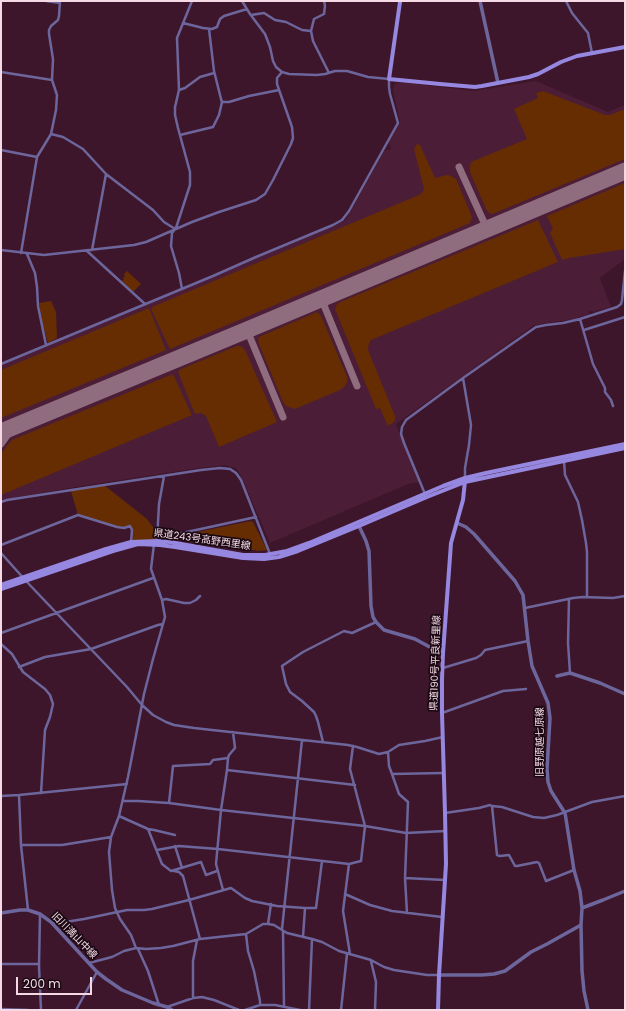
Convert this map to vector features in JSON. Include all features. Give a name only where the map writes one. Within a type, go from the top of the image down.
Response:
[{"type":"main road","points":[[400,2],[389,79],[475,87],[529,77],[568,59],[592,52],[625,47]]},
{"type":"main road","points":[[465,480],[486,473],[625,444]]},
{"type":"main road","points":[[465,480],[625,448]]},
{"type":"main road","name":"県道243号高野西里線","points":[[1,589],[99,552],[131,542],[156,542],[243,555],[270,555],[300,547],[425,494],[465,480]]},
{"type":"main road","name":"県道243号高野西里線","points":[[1,585],[25,579],[122,548],[156,542],[175,547],[243,558],[264,559],[279,557],[359,526],[465,480]]},
{"type":"main road","name":"県道190号平良新里線","points":[[438,1010],[446,853],[442,668],[450,552],[453,534],[463,500],[465,480]]},
{"type":"street","points":[[21,253],[37,157],[51,134],[57,103],[57,95],[52,80],[53,58],[49,30],[58,20],[60,2],[46,1]]},
{"type":"street","points":[[182,289],[171,246],[172,233],[176,228],[190,185],[190,172],[175,115],[175,106],[179,90],[177,43],[178,34],[192,1]]},
{"type":"street","points":[[1,364],[326,228],[338,222],[349,212],[398,123],[390,94],[389,79],[368,77],[347,71],[304,75],[282,72],[276,67],[273,61],[265,34],[242,1]]},
{"type":"street","points":[[324,1],[324,14],[314,19],[311,31],[313,41],[329,73]]},
{"type":"street","points":[[480,1],[498,83]]},
{"type":"street","points":[[568,2],[572,13],[588,33],[592,52]]},
{"type":"street","points":[[183,23],[212,29],[217,27],[220,19],[224,16],[247,9]]},
{"type":"street","points":[[251,15],[264,13],[275,20],[286,22],[302,30],[311,31]]},
{"type":"street","points":[[180,135],[213,127],[219,115],[222,102],[214,73],[209,29]]},
{"type":"street","points":[[1,72],[52,80]]},
{"type":"street","points":[[1,250],[44,255],[141,244],[176,228],[256,200],[265,194],[293,138],[292,127],[277,81],[277,78],[282,72]]},
{"type":"street","points":[[179,90],[185,88],[200,77],[214,73]]},
{"type":"street","points":[[222,102],[229,102],[279,90]]},
{"type":"street","points":[[51,134],[63,137],[83,149],[106,174],[153,210],[164,222],[176,228]]},
{"type":"street","points":[[1,150],[37,157]]},
{"type":"street","points":[[92,250],[106,174]]},
{"type":"street","points":[[86,251],[145,304]]},
{"type":"street","points":[[26,254],[35,273],[38,306],[46,345]]},
{"type":"street","points":[[425,494],[401,434],[402,427],[406,420],[536,327],[580,319],[612,310],[617,307],[621,304],[625,271]]},
{"type":"street","points":[[584,330],[625,317]]},
{"type":"street","points":[[580,319],[593,364],[605,388],[605,392],[611,400],[613,406]]},
{"type":"street","points":[[463,378],[471,425],[465,468],[465,480]]},
{"type":"street","points":[[564,461],[565,475],[578,502],[586,543],[587,597]]},
{"type":"street","points":[[1,502],[201,470],[220,468],[230,469],[236,473],[241,480],[270,555]]},
{"type":"street","points":[[159,1005],[150,976],[131,935],[117,912],[112,890],[109,852],[111,837],[123,801],[151,664],[165,617],[162,600],[151,569],[158,534],[159,504],[164,476]]},
{"type":"street","points":[[1,545],[78,515],[117,527],[124,528],[130,526],[132,530],[131,542]]},
{"type":"street","points":[[158,534],[173,535],[256,517]]},
{"type":"street","name":"旧野原越七原線","points":[[457,523],[466,527],[474,534],[515,581],[523,594],[532,666],[548,703],[550,718],[547,769],[548,782],[551,791],[566,819],[574,870],[580,891],[582,908],[582,971],[588,1010]]},
{"type":"street","points":[[359,526],[369,552],[371,606],[373,617],[376,622],[384,630],[415,639],[443,653]]},
{"type":"street","points":[[1,552],[123,682],[142,705],[158,718],[166,722],[174,725],[353,746],[379,754],[388,752],[399,745],[443,737]]},
{"type":"street","points":[[1,633],[154,578]]},
{"type":"street","points":[[162,600],[190,603],[200,596]]},
{"type":"street","points":[[524,608],[583,597],[613,598],[625,596]]},
{"type":"street","points":[[569,599],[568,643],[570,673]]},
{"type":"street","points":[[323,742],[316,716],[306,705],[290,692],[286,684],[282,666],[303,652],[344,631],[352,633],[376,622]]},
{"type":"street","points":[[19,667],[45,656],[92,649],[163,624]]},
{"type":"street","points":[[442,668],[476,658],[485,650],[528,641]]},
{"type":"street","points":[[1,644],[12,654],[23,672],[45,689],[50,695],[53,704],[45,730],[41,793]]},
{"type":"street","points":[[557,676],[570,673],[600,683],[625,694]]},
{"type":"street","points":[[442,713],[504,691],[526,688]]},
{"type":"street","points":[[223,890],[216,864],[228,758],[235,748],[233,732]]},
{"type":"street","points":[[284,1006],[282,930],[302,740]]},
{"type":"street","points":[[157,850],[175,846],[218,849],[349,864],[361,861],[365,826],[350,769],[353,746]]},
{"type":"street","points":[[388,752],[389,766],[392,774],[400,794],[408,802],[405,878],[407,913]]},
{"type":"street","points":[[169,803],[173,766],[210,764],[213,760],[228,758]]},
{"type":"street","points":[[227,770],[355,785]]},
{"type":"street","points":[[392,774],[444,773]]},
{"type":"street","points":[[1,796],[126,784]]},
{"type":"street","points":[[20,795],[21,845],[28,910]]},
{"type":"street","points":[[445,813],[490,805],[502,807],[538,818],[551,817],[592,802],[625,796]]},
{"type":"street","points":[[123,801],[169,803],[294,817],[406,833],[445,831]]},
{"type":"street","points":[[492,806],[498,855],[509,855],[515,866],[537,862],[539,863],[546,881],[574,870]]},
{"type":"street","points":[[119,816],[148,829],[175,836]]},
{"type":"street","points":[[148,829],[162,864],[171,871],[179,872],[183,876],[198,939],[193,960],[193,998]]},
{"type":"street","points":[[21,845],[62,845],[111,837]]},
{"type":"street","points":[[175,846],[182,868]]},
{"type":"street","points":[[53,924],[127,910],[152,909],[231,888],[252,901],[284,907],[316,908],[322,861]]},
{"type":"street","points":[[171,871],[201,862],[206,875],[217,871]]},
{"type":"street","points":[[341,1010],[348,954],[343,911],[349,864]]},
{"type":"street","points":[[405,878],[445,880]]},
{"type":"street","points":[[582,908],[625,891]]},
{"type":"street","points":[[345,894],[370,905],[392,911],[442,917]]},
{"type":"street","points":[[268,924],[271,904]]},
{"type":"street","points":[[303,937],[305,908]]},
{"type":"street","name":"旧川満山中線","points":[[1,913],[28,910],[40,914],[53,924],[97,972],[122,990],[172,1010]]},
{"type":"street","points":[[40,914],[39,964],[41,1010]]},
{"type":"street","points":[[89,963],[137,948],[146,949],[173,946],[198,939],[246,934],[260,925],[268,924],[274,925],[293,935],[312,939],[348,954],[371,960],[384,967],[394,970],[427,975],[494,974],[505,971],[531,952],[581,925]]},
{"type":"street","points":[[246,934],[248,951],[254,972],[260,1005]]},
{"type":"street","points":[[309,1010],[312,939]]},
{"type":"street","points":[[371,960],[376,982],[376,1010]]},
{"type":"street","points":[[1,964],[39,964]]},
{"type":"street","points":[[76,1010],[97,972]]},
{"type":"street","points":[[167,1007],[193,998],[202,997],[239,1010]]},
{"type":"street","points":[[245,1010],[260,1005],[284,1006],[300,1010]]},
{"type":"street","points":[[1,1009],[28,1010]]},
{"type":"shaded area","points":[[536,81],[608,112],[625,105],[625,259],[600,278],[611,307],[593,312],[590,311],[589,314],[574,319],[534,325],[396,424],[419,482],[408,484],[270,543],[241,476],[236,468],[225,465],[81,486],[1,500],[1,365],[345,220],[384,151],[390,150],[391,148],[389,141],[400,122],[393,90],[394,85],[397,83],[474,91]]},
{"type":"shaded area","points":[[543,91],[605,115],[610,115],[625,109],[625,159],[492,214],[489,213],[470,172],[471,162],[527,139],[514,109],[538,98],[536,93]]},
{"type":"shaded area","points":[[417,144],[420,145],[435,178],[447,175],[456,179],[472,217],[470,223],[170,349],[151,309],[152,307],[419,195],[424,189],[414,149]]},
{"type":"shaded area","points":[[625,183],[625,249],[562,260],[550,233],[553,229],[547,216]]},
{"type":"shaded area","points":[[538,220],[558,262],[371,340],[368,350],[395,416],[394,422],[388,426],[380,408],[376,409],[335,310],[338,303]]},
{"type":"shaded area","points":[[127,271],[141,284],[133,292],[122,281],[125,276],[124,274]]},
{"type":"shaded area","points":[[51,301],[56,312],[57,338],[48,343],[39,303]]},
{"type":"shaded area","points":[[149,308],[166,350],[1,418],[1,370]]},
{"type":"shaded area","points":[[317,312],[321,316],[347,377],[347,382],[340,390],[295,409],[286,406],[283,402],[258,340],[259,337]]},
{"type":"shaded area","points":[[237,346],[241,346],[245,350],[277,422],[219,447],[206,416],[201,413],[195,414],[178,372],[181,369]]},
{"type":"shaded area","points":[[173,374],[192,415],[1,495],[1,453],[12,440]]},
{"type":"shaded area","points":[[104,485],[147,519],[158,534],[157,541],[131,542],[132,530],[129,526],[124,528],[78,515],[71,491]]},
{"type":"shaded area","points":[[251,521],[253,522],[267,550],[246,550],[173,537]]},
{"type":"taxiway","points":[[459,167],[487,229]]},
{"type":"taxiway","points":[[321,298],[357,386]]},
{"type":"taxiway","points":[[247,330],[283,417]]},
{"type":"taxiway","points":[[1,444],[14,426]]},
{"type":"runway","points":[[1,432],[625,171]]}]
